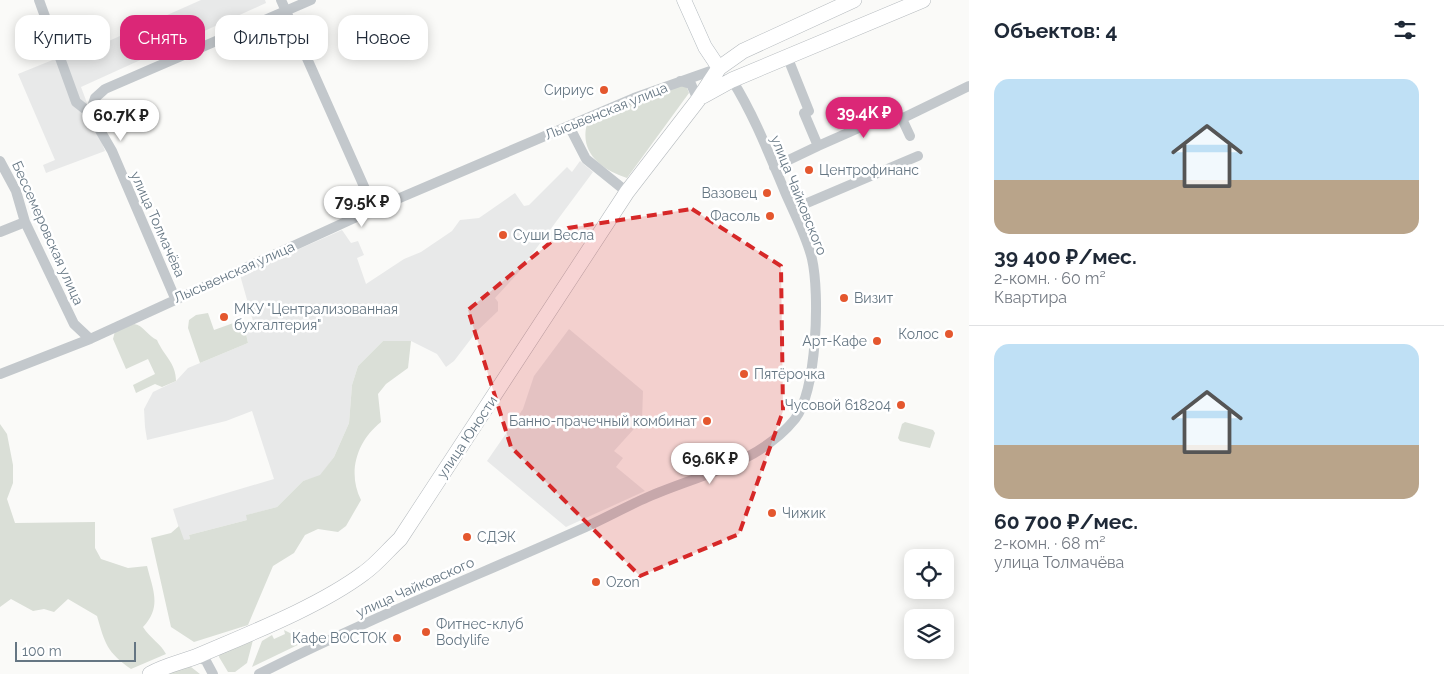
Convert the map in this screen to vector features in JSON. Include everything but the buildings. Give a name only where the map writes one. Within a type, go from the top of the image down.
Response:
[{"type":"main road","name":"Лысьвенская улица","points":[[698,100],[719,68],[744,51],[854,0]]},
{"type":"main road","points":[[698,100],[710,90],[732,80],[923,0]]},
{"type":"main road","points":[[719,68],[732,80]]},
{"type":"main road","name":"улица Юности","points":[[150,674],[166,666],[197,656],[339,591],[366,572],[400,539],[627,192],[698,100]]},
{"type":"street","name":"улица Толмачёва","points":[[39,0],[76,102],[90,113],[112,151],[175,298]]},
{"type":"street","points":[[281,0],[374,209]]},
{"type":"street","points":[[90,113],[95,98],[105,89],[311,0]]},
{"type":"street","points":[[684,0],[705,47],[719,68]]},
{"type":"street","points":[[787,56],[809,111],[804,113],[818,146]]},
{"type":"street","name":"Лысьвенская улица","points":[[0,374],[90,339],[175,298],[374,209],[569,126],[679,81],[719,68]]},
{"type":"street","name":"улица Чайковского","points":[[259,674],[314,646],[580,529],[649,496],[755,454],[796,418],[807,388],[814,358],[815,313],[812,259],[793,209],[745,102],[732,80]]},
{"type":"street","points":[[679,81],[691,84],[698,100]]},
{"type":"street","points":[[901,119],[969,86]]},
{"type":"street","points":[[774,167],[895,112],[910,136]]},
{"type":"street","points":[[569,126],[586,159],[627,192]]},
{"type":"street","points":[[793,209],[918,156]]},
{"type":"street","name":"Бессемеровская улица","points":[[0,161],[20,200],[25,222],[74,324],[90,339]]},
{"type":"street","points":[[0,232],[25,222]]},
{"type":"street","points":[[197,656],[206,661],[213,674]]},
{"type":"highlighted area","points":[[692,209],[781,266],[783,411],[739,534],[640,576],[511,447],[468,310],[568,228]]},
{"type":"shaded area","points":[[201,0],[265,0],[266,3],[240,15],[215,15],[215,26],[205,31],[205,15],[167,15]]},
{"type":"shaded area","points":[[120,36],[120,60],[140,60],[81,87],[105,151],[46,173],[43,165],[55,160],[18,74],[53,60],[110,60],[110,40]]},
{"type":"shaded area","points":[[679,84],[686,85],[689,93],[627,178],[609,170],[595,159],[586,144],[587,124]]},
{"type":"shaded area","points":[[580,161],[593,172],[518,273],[495,298],[498,302],[498,311],[477,331],[454,361],[446,367],[437,354],[411,341],[383,341],[358,366],[352,385],[349,423],[334,457],[320,476],[303,481],[277,507],[247,515],[247,520],[189,535],[190,539],[183,541],[173,509],[274,479],[252,411],[226,421],[147,440],[144,409],[153,392],[176,381],[188,368],[248,343],[244,324],[253,321],[240,275],[342,230],[351,243],[358,241],[364,255],[357,258],[366,284],[404,259],[421,252],[452,231],[460,220],[479,218],[515,193],[524,206],[529,205],[567,167],[572,172]]},
{"type":"shaded area","points":[[208,313],[214,330],[239,321],[244,324],[248,343],[200,363],[188,328],[189,320],[196,315]]},
{"type":"shaded area","points":[[134,324],[140,326],[157,340],[172,364],[176,381],[162,387],[155,384],[136,393],[133,385],[155,374],[148,359],[126,369],[113,339],[115,331]]},
{"type":"shaded area","points":[[569,329],[643,391],[642,420],[614,451],[623,458],[616,467],[645,491],[566,527],[487,461],[523,409],[534,376]]},
{"type":"shaded area","points":[[383,341],[411,341],[408,368],[386,384],[378,394],[381,422],[366,438],[360,448],[355,468],[355,479],[361,500],[346,526],[338,532],[318,529],[305,535],[294,553],[273,566],[248,625],[194,642],[171,627],[151,538],[171,533],[179,526],[184,540],[190,539],[189,535],[247,520],[246,515],[277,507],[303,481],[320,475],[334,457],[349,423],[352,385],[358,366]]},
{"type":"shaded area","points":[[905,422],[933,430],[935,433],[930,448],[900,441],[898,438],[902,424]]},
{"type":"shaded area","points":[[0,424],[7,434],[13,465],[13,483],[7,499],[15,523],[95,522],[95,548],[101,559],[128,568],[147,566],[154,605],[149,620],[143,627],[166,654],[131,669],[108,647],[97,616],[68,599],[54,612],[44,609],[33,611],[11,599],[0,607]]},
{"type":"shaded area","points":[[284,630],[306,641],[252,667],[262,641],[272,635],[274,639],[285,634]]},
{"type":"shaded area","points":[[253,640],[247,663],[235,672],[228,672],[219,657],[220,650]]},
{"type":"shaded area","points":[[179,666],[191,667],[200,674],[161,674]]},
{"type":"place","name":"Сириус","points":[[604,90]]},
{"type":"place","name":"Центрофинанс","points":[[809,170]]},
{"type":"place","name":"Вазовец","points":[[767,193]]},
{"type":"place","name":"Фасоль","points":[[770,216]]},
{"type":"place","name":"Суши Весла","points":[[503,235]]},
{"type":"place","name":"Визит","points":[[844,298]]},
{"type":"place","name":"МКУ \"Централизованная бухгалтерия\"","points":[[224,317]]},
{"type":"place","name":"Колос","points":[[949,334]]},
{"type":"place","name":"Арт-Кафе","points":[[877,341]]},
{"type":"place","name":"Пятёрочка","points":[[744,374]]},
{"type":"place","name":"Чусовой 618204","points":[[901,405]]},
{"type":"place","name":"Банно-прачечный комбинат","points":[[707,421]]},
{"type":"place","name":"Чижик","points":[[772,513]]},
{"type":"place","name":"СДЭК","points":[[467,537]]},
{"type":"place","name":"Ozon","points":[[596,582]]},
{"type":"place","name":"Фитнес-клуб Bodylife","points":[[426,632]]},
{"type":"place","name":"Кафе ВОСТОК","points":[[397,638]]}]
